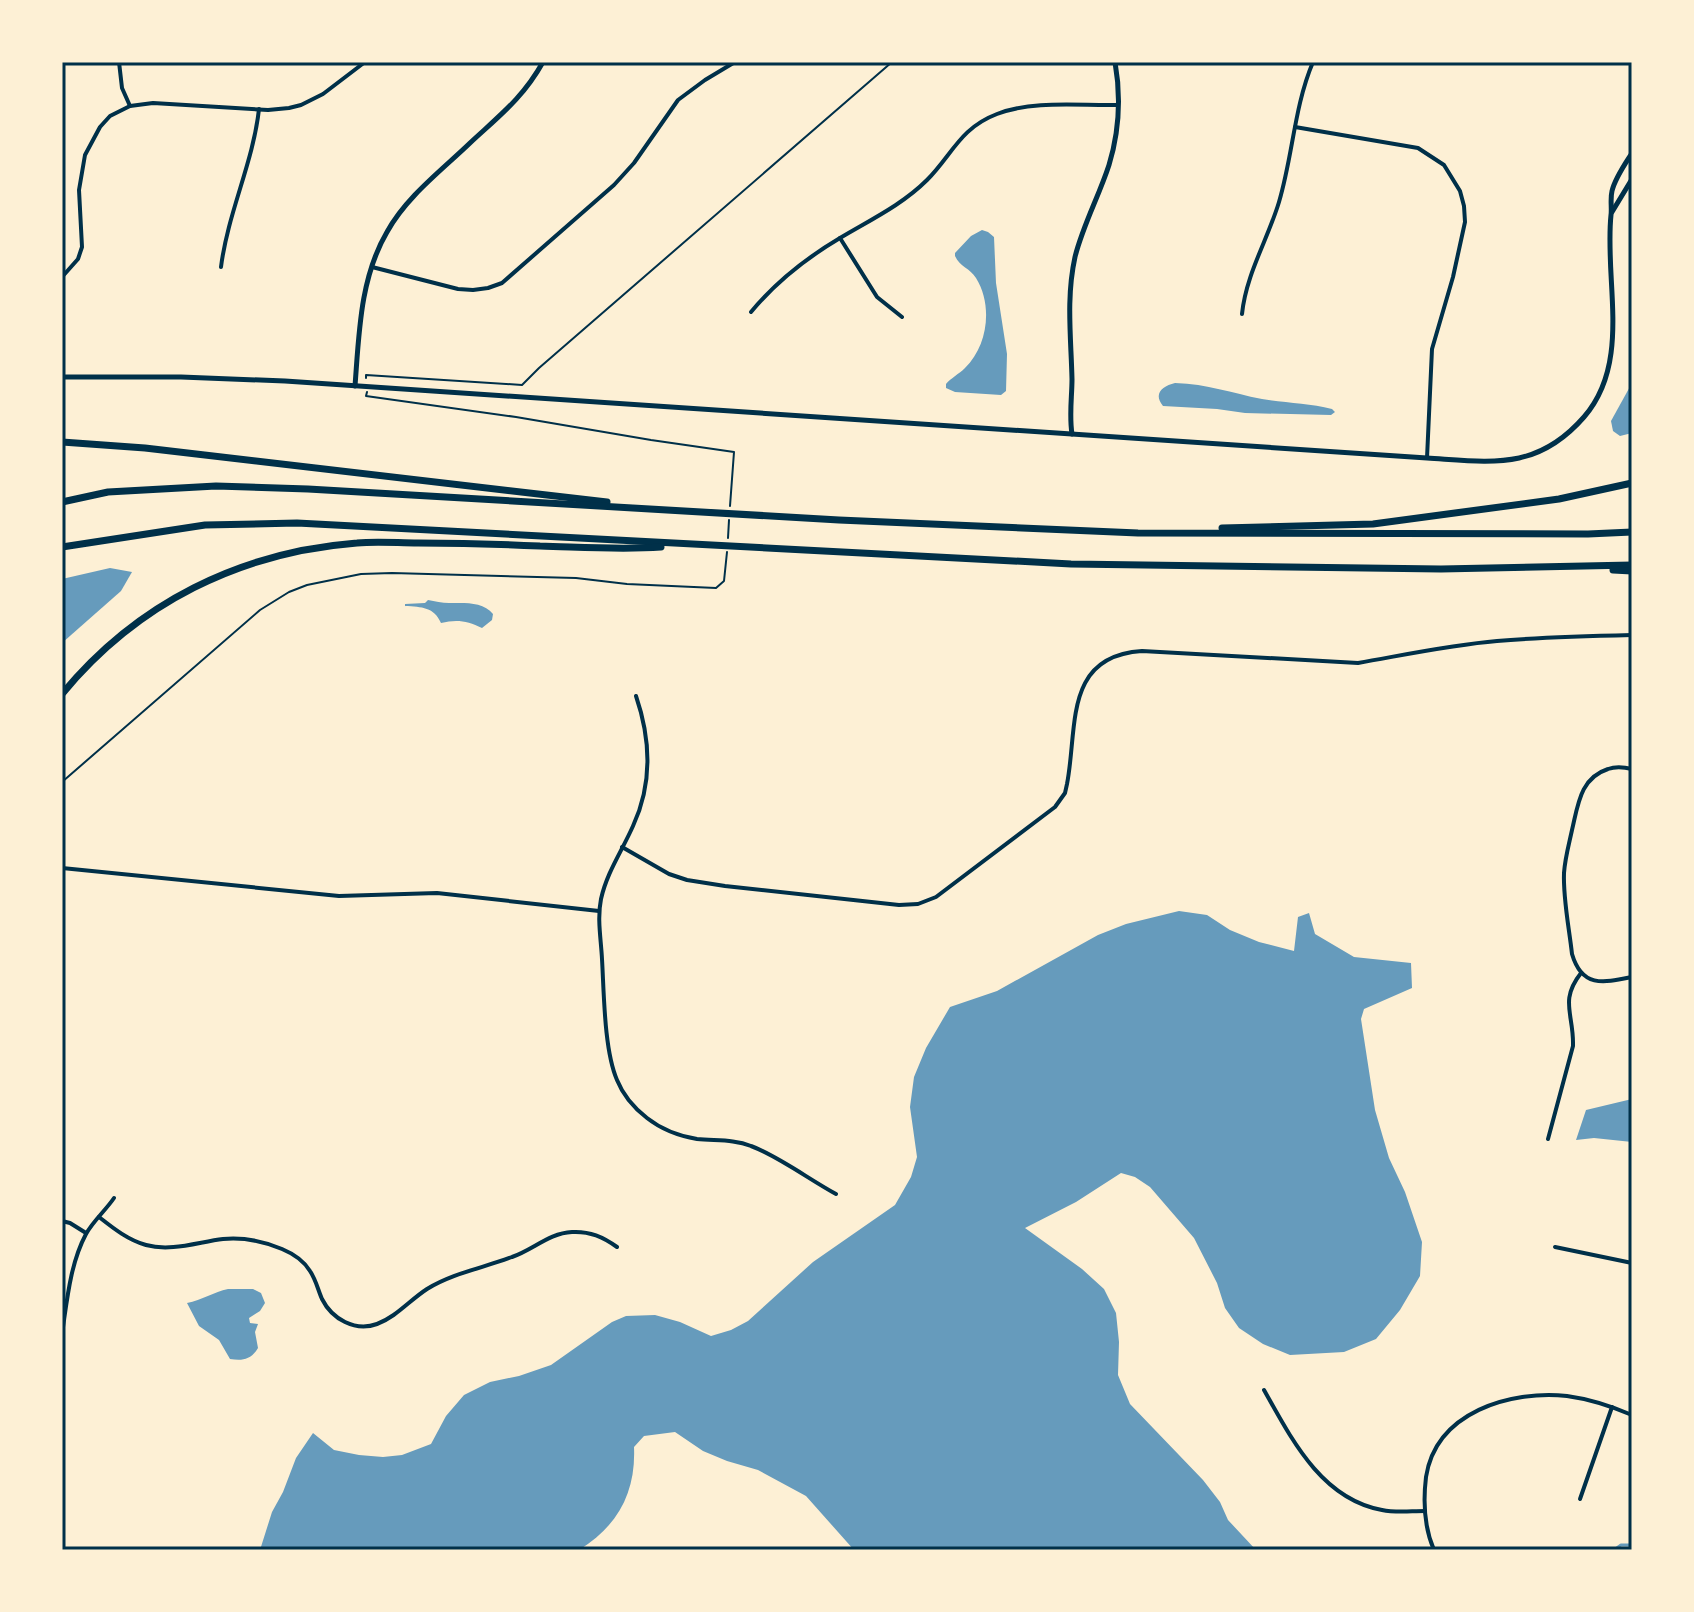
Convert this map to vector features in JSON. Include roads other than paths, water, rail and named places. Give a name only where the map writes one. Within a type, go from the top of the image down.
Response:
[{"type":"highway","points":[[62,442],[145,448],[692,511]]},
{"type":"highway","points":[[1138,533],[1283,525],[1373,524],[1559,499],[1632,483]]},
{"type":"highway","points":[[62,502],[108,492],[216,486],[1138,533],[1632,532]]},
{"type":"highway","points":[[62,547],[205,525],[297,523],[1071,564],[1632,568]]},
{"type":"highway","points":[[62,694],[103,651],[156,609],[220,574],[276,555],[360,542],[631,549],[694,545]]},
{"type":"street","points":[[119,62],[122,88],[130,106]]},
{"type":"street","points":[[62,277],[78,259],[82,247],[79,190],[85,155],[100,127],[110,116],[130,106],[153,103],[278,110],[301,105],[323,94],[365,62]]},
{"type":"street","points":[[355,386],[363,301],[372,267],[388,230],[401,211],[428,183],[513,105],[530,85],[543,62]]},
{"type":"street","points":[[372,267],[458,289],[488,288],[502,283],[614,185],[634,163],[678,100],[735,62]]},
{"type":"street","points":[[1072,434],[1070,286],[1084,228],[1109,165],[1117,125],[1118,78],[1115,62]]},
{"type":"street","points":[[1242,314],[1247,286],[1279,203],[1300,96],[1313,62]]},
{"type":"street","points":[[751,312],[819,251],[911,195],[928,180],[961,137],[976,125],[994,115],[1033,106],[1118,105]]},
{"type":"street","points":[[221,267],[228,228],[255,143],[259,109]]},
{"type":"street","points":[[1295,127],[1418,148],[1444,165],[1460,191],[1465,222],[1432,349],[1427,458]]},
{"type":"street","points":[[64,378],[255,379],[1495,461],[1528,456],[1563,438],[1591,409],[1601,390],[1611,359],[1613,336],[1609,229],[1612,190],[1632,153]]},
{"type":"street","points":[[1612,213],[1632,179]]},
{"type":"street","points":[[840,238],[877,297],[902,317]]},
{"type":"street","points":[[622,847],[669,874],[687,880],[899,905],[918,904],[936,897],[1055,807],[1065,793],[1082,686],[1094,669],[1122,653],[1142,651],[1358,663],[1496,641],[1632,635]]},
{"type":"street","points":[[636,696],[645,727],[648,771],[641,806],[609,871],[599,911],[604,997],[616,1078],[629,1100],[649,1120],[672,1132],[698,1139],[753,1146],[836,1194]]},
{"type":"street","points":[[1632,769],[1613,767],[1601,771],[1590,778],[1582,789],[1564,873],[1575,964],[1581,973],[1599,982],[1632,977]]},
{"type":"street","points":[[62,868],[339,896],[437,893],[599,911]]},
{"type":"street","points":[[1548,1139],[1573,1046],[1569,991],[1581,973]]},
{"type":"street","points":[[62,1334],[72,1274],[86,1233],[114,1198]]},
{"type":"street","points":[[99,1217],[146,1246],[171,1247],[240,1238],[284,1249],[311,1272],[329,1310],[351,1325],[364,1327],[389,1318],[443,1280],[513,1257],[555,1235],[588,1232],[617,1247]]},
{"type":"street","points":[[62,1221],[86,1233]]},
{"type":"street","points":[[1555,1247],[1632,1263]]},
{"type":"street","points":[[1264,1390],[1307,1462],[1343,1494],[1378,1510],[1425,1511]]},
{"type":"street","points":[[1434,1550],[1425,1511],[1427,1471],[1443,1438],[1470,1413],[1514,1398],[1541,1395],[1568,1396],[1632,1415]]},
{"type":"street","points":[[1580,1499],[1612,1407]]},
{"type":"water","points":[[982,230],[994,237],[996,283],[1007,354],[1006,391],[1001,395],[955,392],[946,388],[946,384],[973,359],[986,325],[985,300],[981,289],[974,275],[955,256],[971,236]]},
{"type":"water","points":[[1175,383],[1323,407],[1335,412],[1331,415],[1245,413],[1163,406],[1160,391]]},
{"type":"water","points":[[1632,383],[1632,433],[1620,436],[1613,431],[1611,421]]},
{"type":"water","points":[[110,568],[132,572],[121,591],[62,643],[62,579]]},
{"type":"water","points":[[428,600],[478,605],[493,614],[492,620],[482,628],[462,621],[441,623],[431,611],[405,606]]},
{"type":"water","points":[[1179,911],[1207,915],[1230,930],[1259,942],[1294,951],[1298,917],[1309,913],[1315,934],[1354,957],[1411,963],[1412,988],[1364,1009],[1361,1019],[1375,1110],[1389,1158],[1405,1192],[1422,1242],[1420,1276],[1400,1310],[1376,1339],[1344,1352],[1290,1355],[1263,1344],[1239,1328],[1225,1308],[1217,1283],[1194,1238],[1150,1187],[1135,1177],[1121,1173],[1076,1202],[1025,1228],[1104,1289],[1116,1313],[1118,1375],[1130,1404],[1203,1480],[1220,1502],[1228,1520],[1256,1550],[854,1550],[806,1496],[758,1470],[703,1451],[675,1432],[644,1436],[634,1447],[632,1479],[622,1506],[604,1530],[579,1550],[260,1550],[272,1512],[296,1458],[313,1433],[334,1450],[383,1457],[402,1455],[431,1444],[446,1416],[464,1395],[490,1382],[551,1365],[612,1322],[626,1316],[655,1315],[711,1336],[748,1321],[813,1262],[895,1205],[911,1177],[917,1157],[910,1107],[914,1077],[926,1048],[950,1007],[997,991],[1098,935],[1126,924]]},
{"type":"water","points":[[1632,1099],[1632,1142],[1594,1138],[1576,1140],[1586,1110]]},
{"type":"water","points":[[228,1289],[253,1289],[261,1293],[265,1303],[260,1311],[249,1318],[250,1323],[258,1324],[255,1332],[258,1348],[246,1359],[230,1359],[219,1340],[199,1326],[187,1303]]},
{"type":"waterway","points":[[1614,1550],[1621,1545],[1632,1545]]}]
